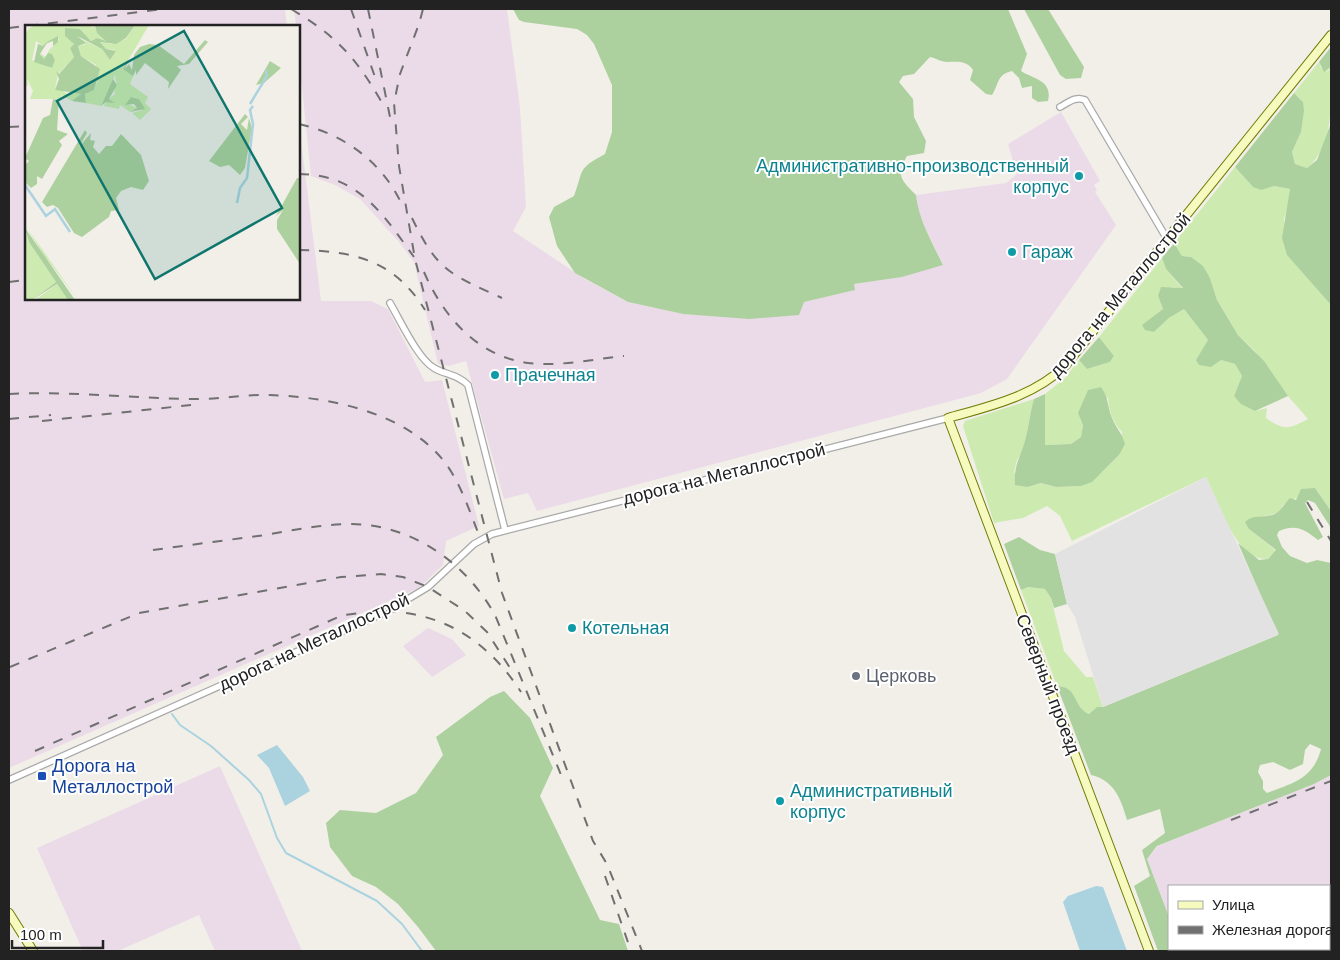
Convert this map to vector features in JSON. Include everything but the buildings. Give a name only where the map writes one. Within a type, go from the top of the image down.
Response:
[{"type":"street","name":"дорога на Металлострой","points":[[9,780],[388,611],[428,587],[474,544],[505,530],[948,418],[1012,399],[1034,390],[1051,380],[1084,343],[1331,35]]},
{"type":"street","points":[[1060,107],[1073,99],[1080,98],[1085,100],[1167,239]]},
{"type":"street","points":[[390,303],[424,360],[433,368],[461,377],[468,385],[505,530]]},
{"type":"street","name":"Северный проезд","points":[[948,418],[1149,951]]},
{"type":"street","points":[[9,912],[33,951]]},
{"type":"shaded area","points":[[9,9],[285,9],[287,25],[25,25],[25,300],[300,300],[300,132],[321,301],[371,301],[388,309],[425,382],[442,380],[479,526],[446,541],[443,565],[419,588],[9,768]]},
{"type":"shaded area","points":[[294,9],[507,9],[520,108],[526,207],[513,231],[585,279],[628,302],[683,314],[759,318],[804,302],[854,290],[854,284],[902,277],[943,264],[927,233],[918,209],[916,195],[1006,183],[1017,174],[1008,144],[1061,112],[1100,181],[1094,185],[1097,190],[1095,192],[1116,225],[1007,379],[981,393],[537,511],[528,493],[504,499],[466,361],[449,366],[438,364],[414,262],[399,242],[360,199],[335,185],[311,176],[300,68],[300,25],[296,25]]},
{"type":"shaded area","points":[[1206,477],[1279,634],[1103,707],[1075,617],[1067,604],[1055,554]]},
{"type":"shaded area","points":[[428,628],[452,639],[466,655],[432,677],[403,646]]},
{"type":"shaded area","points":[[220,766],[302,951],[215,951],[199,915],[118,951],[83,951],[37,848]]},
{"type":"shaded area","points":[[1331,775],[1331,951],[1182,951],[1330,950],[1330,885],[1168,885],[1168,914],[1147,859],[1158,846],[1314,784]]},
{"type":"green space","points":[[513,9],[1008,9],[1027,54],[1021,71],[1045,84],[1049,94],[1048,101],[1038,102],[1032,98],[1032,86],[1022,88],[1019,78],[1012,71],[1007,72],[1001,77],[992,95],[986,94],[970,80],[973,70],[967,65],[961,62],[945,62],[930,57],[914,74],[903,76],[899,82],[913,99],[914,117],[926,141],[924,153],[907,156],[901,169],[901,174],[904,182],[916,195],[923,223],[943,265],[902,277],[854,284],[855,290],[804,302],[799,315],[749,319],[683,314],[628,302],[575,273],[557,246],[549,217],[554,207],[574,196],[583,170],[590,163],[605,154],[612,132],[612,85],[594,44],[587,35],[577,29],[524,22],[519,20]]},
{"type":"green space","points":[[1024,9],[1048,9],[1084,67],[1081,78],[1066,79],[1060,75]]},
{"type":"green space","points":[[1331,47],[1331,67],[1324,72],[1319,62]]},
{"type":"green space","points":[[1319,62],[1321,68],[1328,71],[1331,67],[1330,121],[1323,147],[1307,168],[1295,164],[1292,152],[1301,132],[1303,102],[1294,93]]},
{"type":"green space","points":[[1294,93],[1303,102],[1304,111],[1301,132],[1292,152],[1295,164],[1307,168],[1317,160],[1331,123],[1331,305],[1287,255],[1282,238],[1290,189],[1274,186],[1261,190],[1253,187],[1235,167]]},
{"type":"green space","points":[[1235,167],[1253,187],[1274,186],[1290,189],[1291,196],[1284,219],[1287,254],[1331,305],[1331,511],[1315,488],[1283,505],[1275,514],[1263,516],[1249,529],[1276,551],[1267,559],[1256,557],[1237,540],[1222,514],[1206,477],[1072,541],[1060,516],[1047,506],[1023,518],[994,523],[963,426],[965,421],[1034,399],[1023,450],[1017,460],[1014,472],[1028,487],[1041,483],[1056,487],[1080,486],[1101,473],[1119,455],[1122,432],[1112,416],[1108,397],[1083,425],[1081,437],[1071,444],[1045,445],[1045,394],[1066,377],[1079,360],[1087,369],[1110,362],[1114,356],[1099,337],[1162,258],[1166,269],[1183,289],[1172,287],[1158,296],[1163,309],[1143,325],[1154,332],[1169,318],[1184,309],[1208,340],[1205,347],[1221,360],[1235,364],[1242,376],[1234,396],[1255,411],[1267,408],[1266,418],[1282,427],[1291,427],[1308,419],[1280,387],[1254,350],[1238,335],[1217,300],[1210,278],[1191,257],[1182,256],[1174,243]]},
{"type":"green space","points":[[1174,243],[1182,256],[1191,257],[1203,266],[1210,278],[1217,300],[1238,335],[1264,361],[1288,396],[1255,411],[1241,404],[1234,396],[1242,376],[1235,364],[1221,360],[1211,367],[1199,365],[1196,360],[1208,340],[1184,309],[1169,318],[1154,332],[1145,330],[1142,325],[1163,309],[1158,296],[1161,287],[1183,288],[1166,269],[1162,258]]},
{"type":"green space","points":[[1099,337],[1114,356],[1110,362],[1087,369],[1079,360]]},
{"type":"green space","points":[[1101,387],[1112,418],[1125,444],[1119,455],[1092,482],[1081,486],[1056,487],[1041,483],[1028,487],[1015,485],[1016,467],[1025,439],[1034,399],[1045,394],[1045,445],[1071,444],[1081,437],[1083,425],[1078,413],[1088,390]]},
{"type":"green space","points":[[1315,488],[1331,511],[1331,528],[1315,503],[1308,500],[1305,503],[1323,537],[1318,540],[1304,530],[1295,528],[1279,531],[1277,535],[1282,547],[1290,556],[1307,563],[1317,560],[1331,563],[1331,775],[1314,784],[1157,846],[1147,859],[1168,914],[1168,950],[1182,951],[1158,951],[1134,886],[1150,876],[1142,850],[1165,833],[1160,809],[1127,820],[1119,798],[1111,786],[1091,775],[1057,686],[1069,690],[1084,711],[1089,714],[1097,707],[1103,707],[1278,635],[1238,543],[1259,560],[1268,559],[1276,550],[1249,529],[1245,522],[1254,517],[1275,514],[1290,498],[1296,500],[1301,489]],"holes":[[[1310,744],[1321,749],[1313,767],[1293,783],[1267,793],[1263,789],[1263,781],[1258,772],[1260,765],[1273,762],[1290,770],[1303,764],[1305,750]]]},
{"type":"green space","points":[[1019,537],[1040,550],[1055,554],[1067,604],[1054,608],[1051,598],[1045,589],[1028,587],[1021,590],[1004,544]]},
{"type":"green space","points":[[1028,587],[1045,589],[1051,598],[1064,651],[1086,677],[1093,677],[1103,707],[1097,707],[1089,714],[1080,707],[1069,690],[1057,686],[1021,590]]},
{"type":"green space","points":[[504,691],[530,718],[553,768],[540,796],[600,920],[619,924],[628,951],[436,951],[398,904],[376,887],[352,876],[330,847],[326,823],[340,810],[376,813],[416,793],[443,755],[436,737],[490,697]]},
{"type":"water","points":[[277,745],[303,777],[310,791],[285,806],[269,768],[257,755]]},
{"type":"water","points":[[1096,886],[1103,887],[1127,951],[1080,951],[1063,902],[1068,896]]},
{"type":"waterway","points":[[172,714],[180,725],[211,746],[249,780],[261,794],[277,838],[286,853],[377,901],[402,924],[422,951]]},
{"type":"railway","points":[[36,25],[163,9]]},
{"type":"railway","points":[[291,9],[320,28],[343,48],[362,71],[381,101]]},
{"type":"railway","points":[[351,9],[375,77]]},
{"type":"railway","points":[[368,9],[390,117]]},
{"type":"railway","points":[[423,9],[400,74],[394,103],[399,166],[415,259],[502,593],[593,841],[607,864],[642,951]]},
{"type":"railway","points":[[9,28],[25,26]]},
{"type":"railway","points":[[300,124],[332,135],[361,153],[385,177],[403,207]]},
{"type":"railway","points":[[9,127],[25,126]]},
{"type":"railway","points":[[300,174],[320,176],[338,181],[367,199],[380,212],[414,257]]},
{"type":"railway","points":[[412,218],[421,236],[438,261],[470,283],[502,298]]},
{"type":"railway","points":[[300,250],[355,256],[386,269],[413,293],[425,310]]},
{"type":"railway","points":[[424,272],[441,304],[452,318],[478,343],[493,352],[510,359],[540,364],[624,356]]},
{"type":"railway","points":[[9,282],[25,280]]},
{"type":"railway","points":[[9,394],[55,393],[201,399],[250,395],[293,396],[316,399],[364,410],[408,430],[427,444],[443,460],[459,486],[479,535]]},
{"type":"railway","points":[[42,421],[191,405]]},
{"type":"railway","points":[[9,419],[51,415]]},
{"type":"railway","points":[[1307,502],[1331,541]]},
{"type":"railway","points":[[153,550],[341,524],[374,526],[396,531],[436,550],[469,579],[495,615],[564,782]]},
{"type":"railway","points":[[10,667],[139,613],[341,577],[381,574],[403,577],[428,587],[465,611],[487,632],[512,671]]},
{"type":"railway","points":[[35,751],[343,615],[366,612],[389,611],[410,614],[430,618],[448,625],[481,646],[509,675],[521,692]]},
{"type":"railway","points":[[1231,820],[1331,781]]},
{"type":"railway","points":[[605,876],[631,951]]},
{"type":"place","name":"Административно-производственный корпус","points":[[1079,176]]},
{"type":"place","name":"Гараж","points":[[1012,252]]},
{"type":"place","name":"Прачечная","points":[[495,375]]},
{"type":"place","name":"Котельная","points":[[572,628]]},
{"type":"place","name":"Церковь","points":[[856,676]]},
{"type":"place","name":"Дорога на Металлострой","points":[[42,776]]},
{"type":"place","name":"Административный корпус","points":[[780,801]]}]
